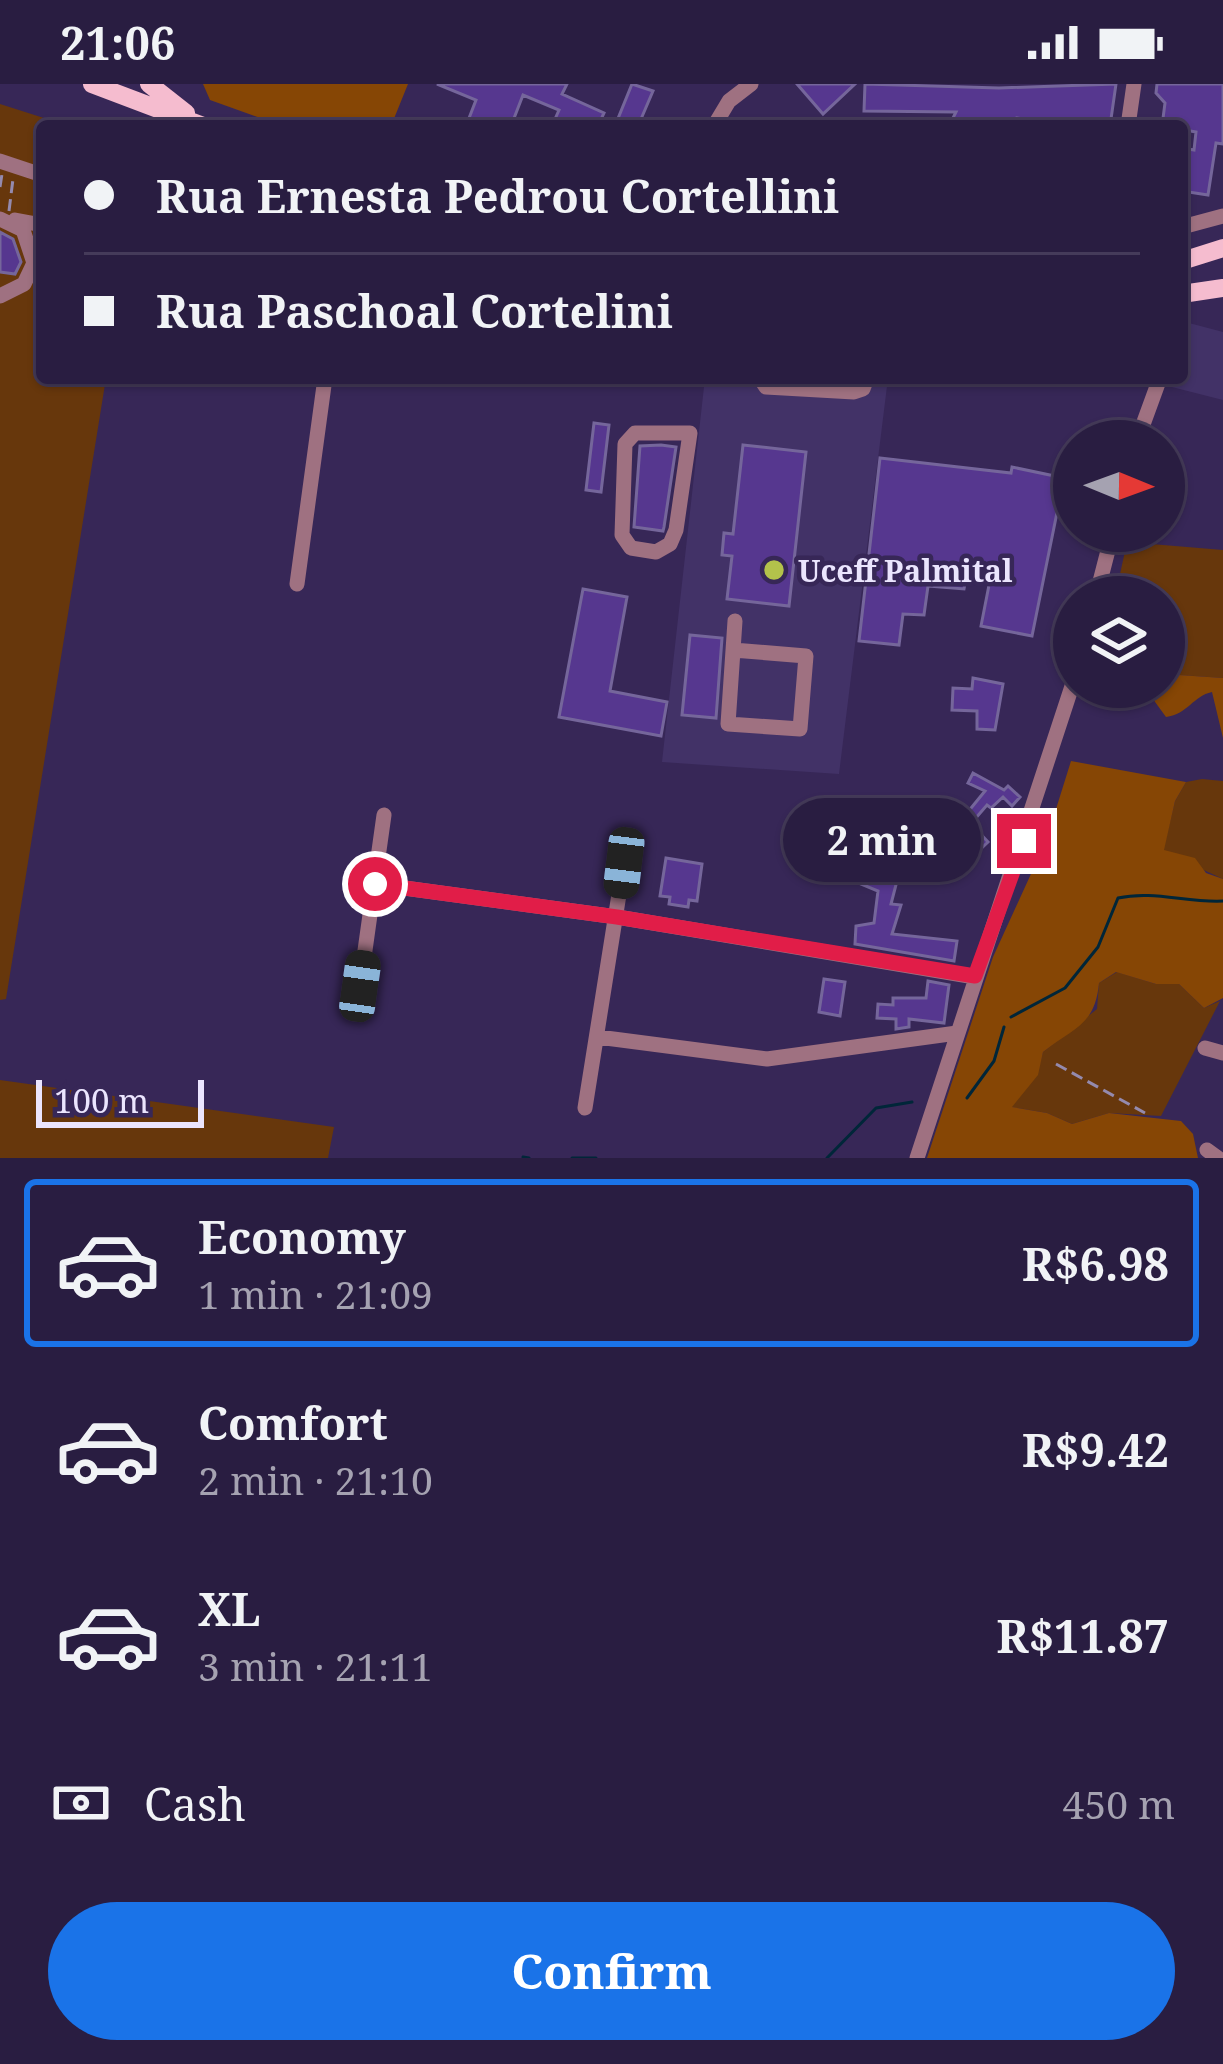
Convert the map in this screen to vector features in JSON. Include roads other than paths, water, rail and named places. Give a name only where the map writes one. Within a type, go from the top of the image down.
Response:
[{"type":"main road","points":[[92,84],[188,120]]},
{"type":"main road","points":[[149,84],[196,120]]},
{"type":"main road","points":[[1188,259],[1223,248]]},
{"type":"main road","points":[[1188,293],[1223,288]]},
{"type":"street","points":[[718,120],[729,101],[751,84]]},
{"type":"street","points":[[1129,120],[1134,84]]},
{"type":"street","points":[[7,161],[36,173]]},
{"type":"street","points":[[1188,225],[1223,216]]},
{"type":"street","points":[[2,219],[36,224]]},
{"type":"street","points":[[0,296],[24,284],[34,262],[30,239],[2,219]]},
{"type":"street","points":[[297,584],[325,384]]},
{"type":"street","points":[[764,384],[854,392],[866,384]]},
{"type":"street","points":[[1145,420],[1158,384]]},
{"type":"street","points":[[634,433],[690,433],[676,530],[670,544],[642,554],[622,535],[625,445],[634,433]]},
{"type":"street","points":[[733,650],[806,656],[800,729],[728,724],[733,650],[735,621]]},
{"type":"street","points":[[916,1158],[1066,708]]},
{"type":"street","points":[[360,986],[384,815]]},
{"type":"street","points":[[585,1108],[624,863]]},
{"type":"street","points":[[375,884],[617,917],[975,976]]},
{"type":"street","points":[[598,1037],[766,1059],[958,1034]]},
{"type":"street","points":[[1205,1048],[1223,1053]]},
{"type":"waterway","points":[[1011,1017],[1065,988],[1098,947],[1118,898],[1144,895],[1223,901]]},
{"type":"waterway","points":[[967,1098],[994,1061],[1004,1027]]},
{"type":"waterway","points":[[827,1158],[876,1108],[912,1102]]},
{"type":"waterway","points":[[523,1157],[529,1158]]},
{"type":"waterway","points":[[572,1158],[596,1158]]},
{"type":"place","name":"Uceff Palmital","points":[[774,570]]}]
